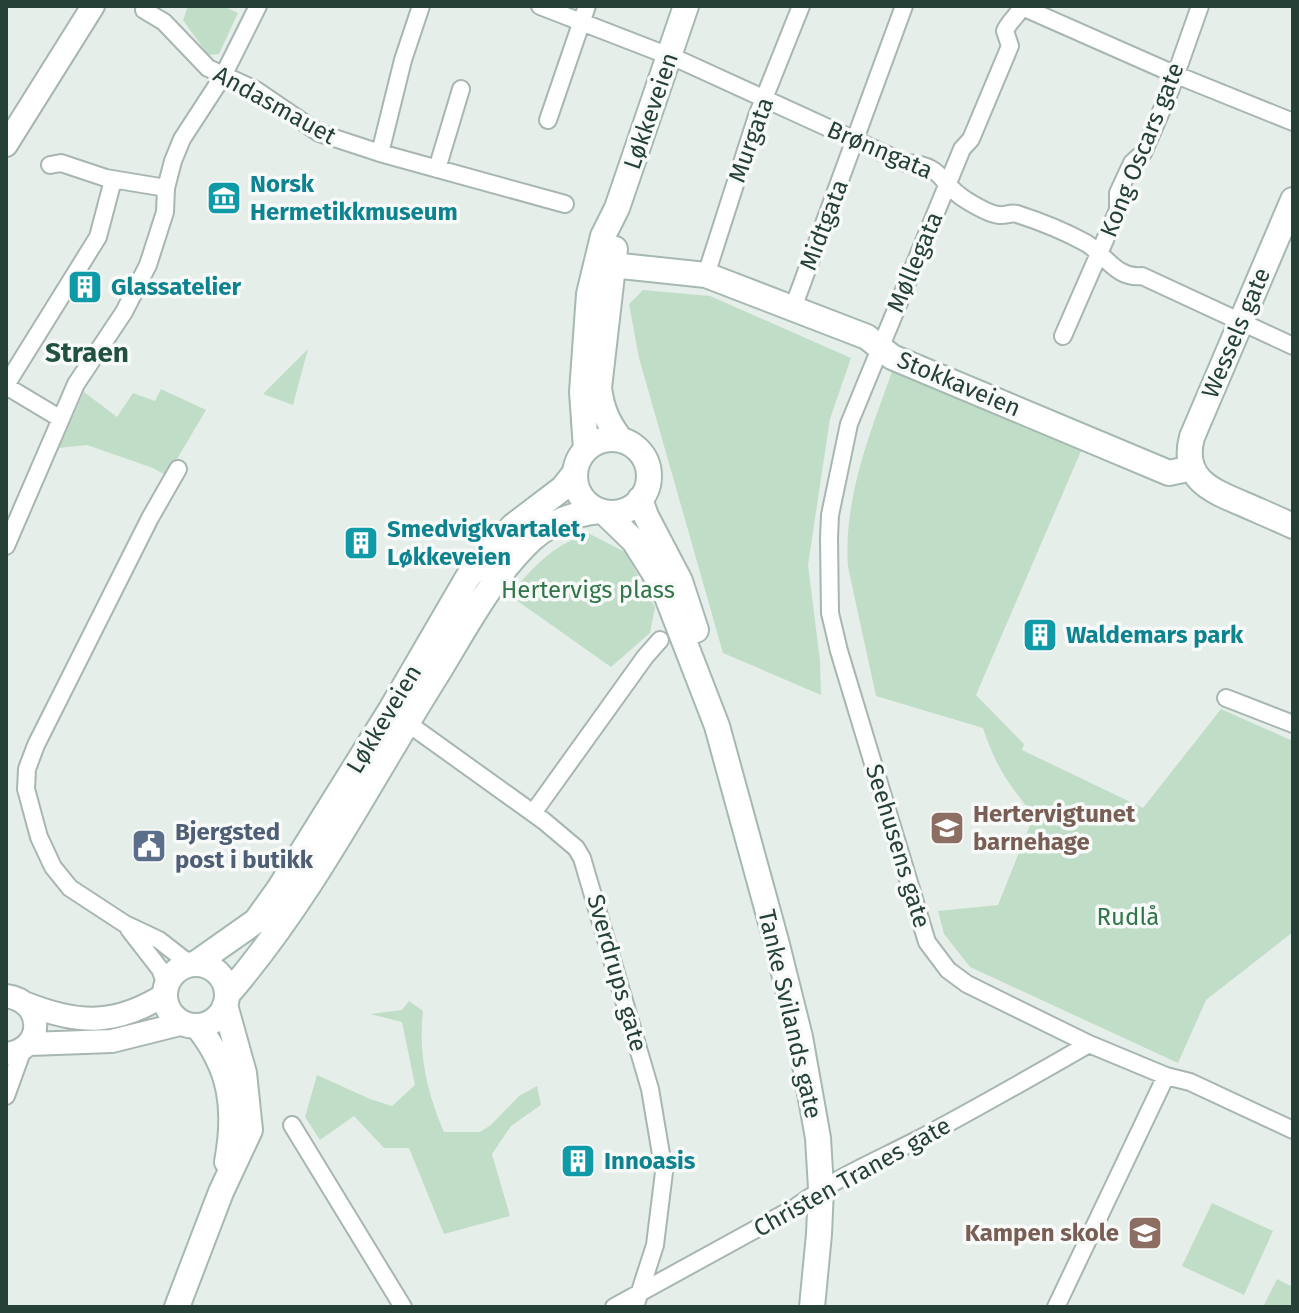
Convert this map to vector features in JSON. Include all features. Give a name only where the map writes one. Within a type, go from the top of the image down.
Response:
[{"type":"main road","name":"Løkkeveien","points":[[586,449],[582,392],[589,294],[603,236],[615,215],[686,6]]},
{"type":"main road","name":"Wessels gate","points":[[1192,468],[1189,452],[1192,437],[1293,200]]},
{"type":"main road","name":"Løkkeveien","points":[[615,215],[616,242],[599,388],[608,423],[621,440]]},
{"type":"main road","name":"Stokkaveien","points":[[612,265],[706,275],[867,337],[892,357],[1128,458],[1169,473],[1192,468]]},
{"type":"main road","points":[[621,440],[631,444],[646,461],[649,474],[647,488],[630,508],[617,513],[601,512],[587,504],[579,493],[574,474],[577,462],[586,449],[596,442],[621,440]]},
{"type":"main road","points":[[1192,468],[1208,488],[1293,526]]},
{"type":"main road","name":"Løkkeveien","points":[[193,964],[256,921],[390,711],[468,577],[513,526],[563,488],[574,474]]},
{"type":"main road","name":"Tanke Svilands gate","points":[[640,499],[680,581],[709,670],[717,726]]},
{"type":"main road","name":"Løkkeveien","points":[[226,1000],[284,926],[406,722],[485,596],[512,560],[553,523],[577,514],[601,512]]},
{"type":"main road","name":"Tanke Svilands gate","points":[[601,512],[634,541],[664,589],[717,726],[776,941],[800,1037],[818,1138],[821,1188],[812,1307]]},
{"type":"main road","points":[[177,1307],[221,1192],[250,1130],[244,1073],[224,981],[217,972],[204,965],[193,964],[176,972],[162,994],[169,1010],[214,1048],[227,1078],[232,1136],[221,1192]]},
{"type":"main road","points":[[184,1025],[213,1021],[226,1000]]},
{"type":"street","points":[[6,145],[93,6]]},
{"type":"street","points":[[6,546],[14,512],[76,384],[124,312],[148,265],[165,212],[166,188],[173,161],[182,139],[223,76],[258,6]]},
{"type":"street","points":[[380,153],[403,60],[421,6]]},
{"type":"street","name":"Brønngata","points":[[540,6],[584,14],[669,57],[905,163],[922,164],[934,170],[964,199],[1000,216],[1013,212],[1087,243],[1110,267],[1133,277],[1142,276],[1293,346]]},
{"type":"street","name":"Murgata","points":[[706,275],[765,100],[801,6]]},
{"type":"street","name":"Midtgata","points":[[793,308],[904,6]]},
{"type":"street","points":[[1021,6],[1174,74],[1293,122]]},
{"type":"street","name":"Møllegata","points":[[879,346],[962,149],[971,139],[1010,46],[1005,31],[1008,23],[1019,14],[1021,6]]},
{"type":"street","name":"Kong Oscars gate","points":[[1063,336],[1118,210],[1118,193],[1132,163],[1143,153],[1170,91],[1200,6]]},
{"type":"street","name":"Andasmauet","points":[[144,10],[164,22],[205,66],[256,90],[319,133],[565,204]]},
{"type":"street","points":[[548,120],[584,14]]},
{"type":"street","points":[[437,169],[461,89]]},
{"type":"street","points":[[50,165],[61,163],[113,180],[166,188]]},
{"type":"street","points":[[61,419],[6,386],[98,237],[113,180]]},
{"type":"street","name":"Seehusens gate","points":[[879,346],[876,361],[849,424],[830,515],[830,613],[927,942],[948,970],[977,990],[1089,1044],[1166,1076],[1190,1082],[1293,1130]]},
{"type":"street","points":[[178,469],[150,518],[36,745],[26,776],[27,797],[45,852],[70,888],[125,924],[159,940],[193,964]]},
{"type":"street","points":[[533,813],[660,640]]},
{"type":"street","points":[[1226,698],[1293,724]]},
{"type":"street","name":"Sverdrups gate","points":[[406,722],[533,813],[576,848],[582,858],[650,1089],[664,1172],[655,1245],[636,1301]]},
{"type":"street","points":[[16,1000],[57,1016],[106,1020],[131,1013],[162,994],[160,969],[125,924]]},
{"type":"street","points":[[6,1096],[19,1049],[36,1027],[35,1017],[16,1000]]},
{"type":"street","points":[[19,1049],[54,1042],[112,1041],[184,1025]]},
{"type":"street","name":"Christen Tranes gate","points":[[614,1307],[636,1301],[796,1207],[821,1188],[941,1128],[1089,1044]]},
{"type":"street","points":[[1056,1307],[1166,1076]]},
{"type":"street","points":[[292,1125],[403,1307]]},
{"type":"green space","points":[[188,6],[223,6],[238,13],[219,54],[208,55],[183,20]]},
{"type":"green space","points":[[643,290],[710,296],[851,358],[830,419],[808,565],[821,695],[723,653],[639,358],[629,304]]},
{"type":"green space","points":[[308,349],[293,405],[263,394]]},
{"type":"green space","name":"Rudlå","points":[[894,366],[1081,451],[976,695],[1024,744],[1022,750],[1143,808],[1221,709],[1293,741],[1293,932],[1206,1000],[1178,1063],[970,967],[944,934],[938,911],[998,905],[1034,815],[1004,774],[983,728],[876,696],[848,567],[848,541],[860,465]]},
{"type":"green space","points":[[161,389],[206,410],[167,476],[153,468],[87,445],[59,448],[84,392],[117,417],[133,393],[155,401]]},
{"type":"green space","name":"Hertervigs plass","points":[[588,533],[625,552],[655,607],[650,633],[611,667],[509,595],[553,551]]},
{"type":"green space","points":[[409,1001],[423,1011],[425,1073],[444,1132],[480,1132],[519,1096],[537,1086],[541,1105],[511,1126],[492,1154],[510,1216],[444,1234],[409,1148],[384,1148],[354,1116],[320,1140],[305,1117],[317,1075],[392,1106],[415,1085],[402,1022],[370,1014],[402,1010]]},
{"type":"green space","points":[[1212,1203],[1273,1231],[1244,1295],[1182,1266]]},
{"type":"green space","points":[[1277,1279],[1293,1287],[1293,1307],[1263,1307]]},
{"type":"place","name":"Norsk Hermetikkmuseum","points":[[224,198]]},
{"type":"place","name":"Glassatelier","points":[[85,287]]},
{"type":"place","name":"Smedvigkvartalet, Løkkeveien","points":[[361,543]]},
{"type":"place","name":"Waldemars park","points":[[1040,635]]},
{"type":"place","name":"Hertervigtunet barnehage","points":[[947,828]]},
{"type":"place","name":"Bjergsted post i butikk","points":[[149,846]]},
{"type":"place","name":"Innoasis","points":[[578,1161]]},
{"type":"place","name":"Kampen skole","points":[[1145,1233]]},
{"type":"district","name":"Straen","points":[[87,352]]}]
